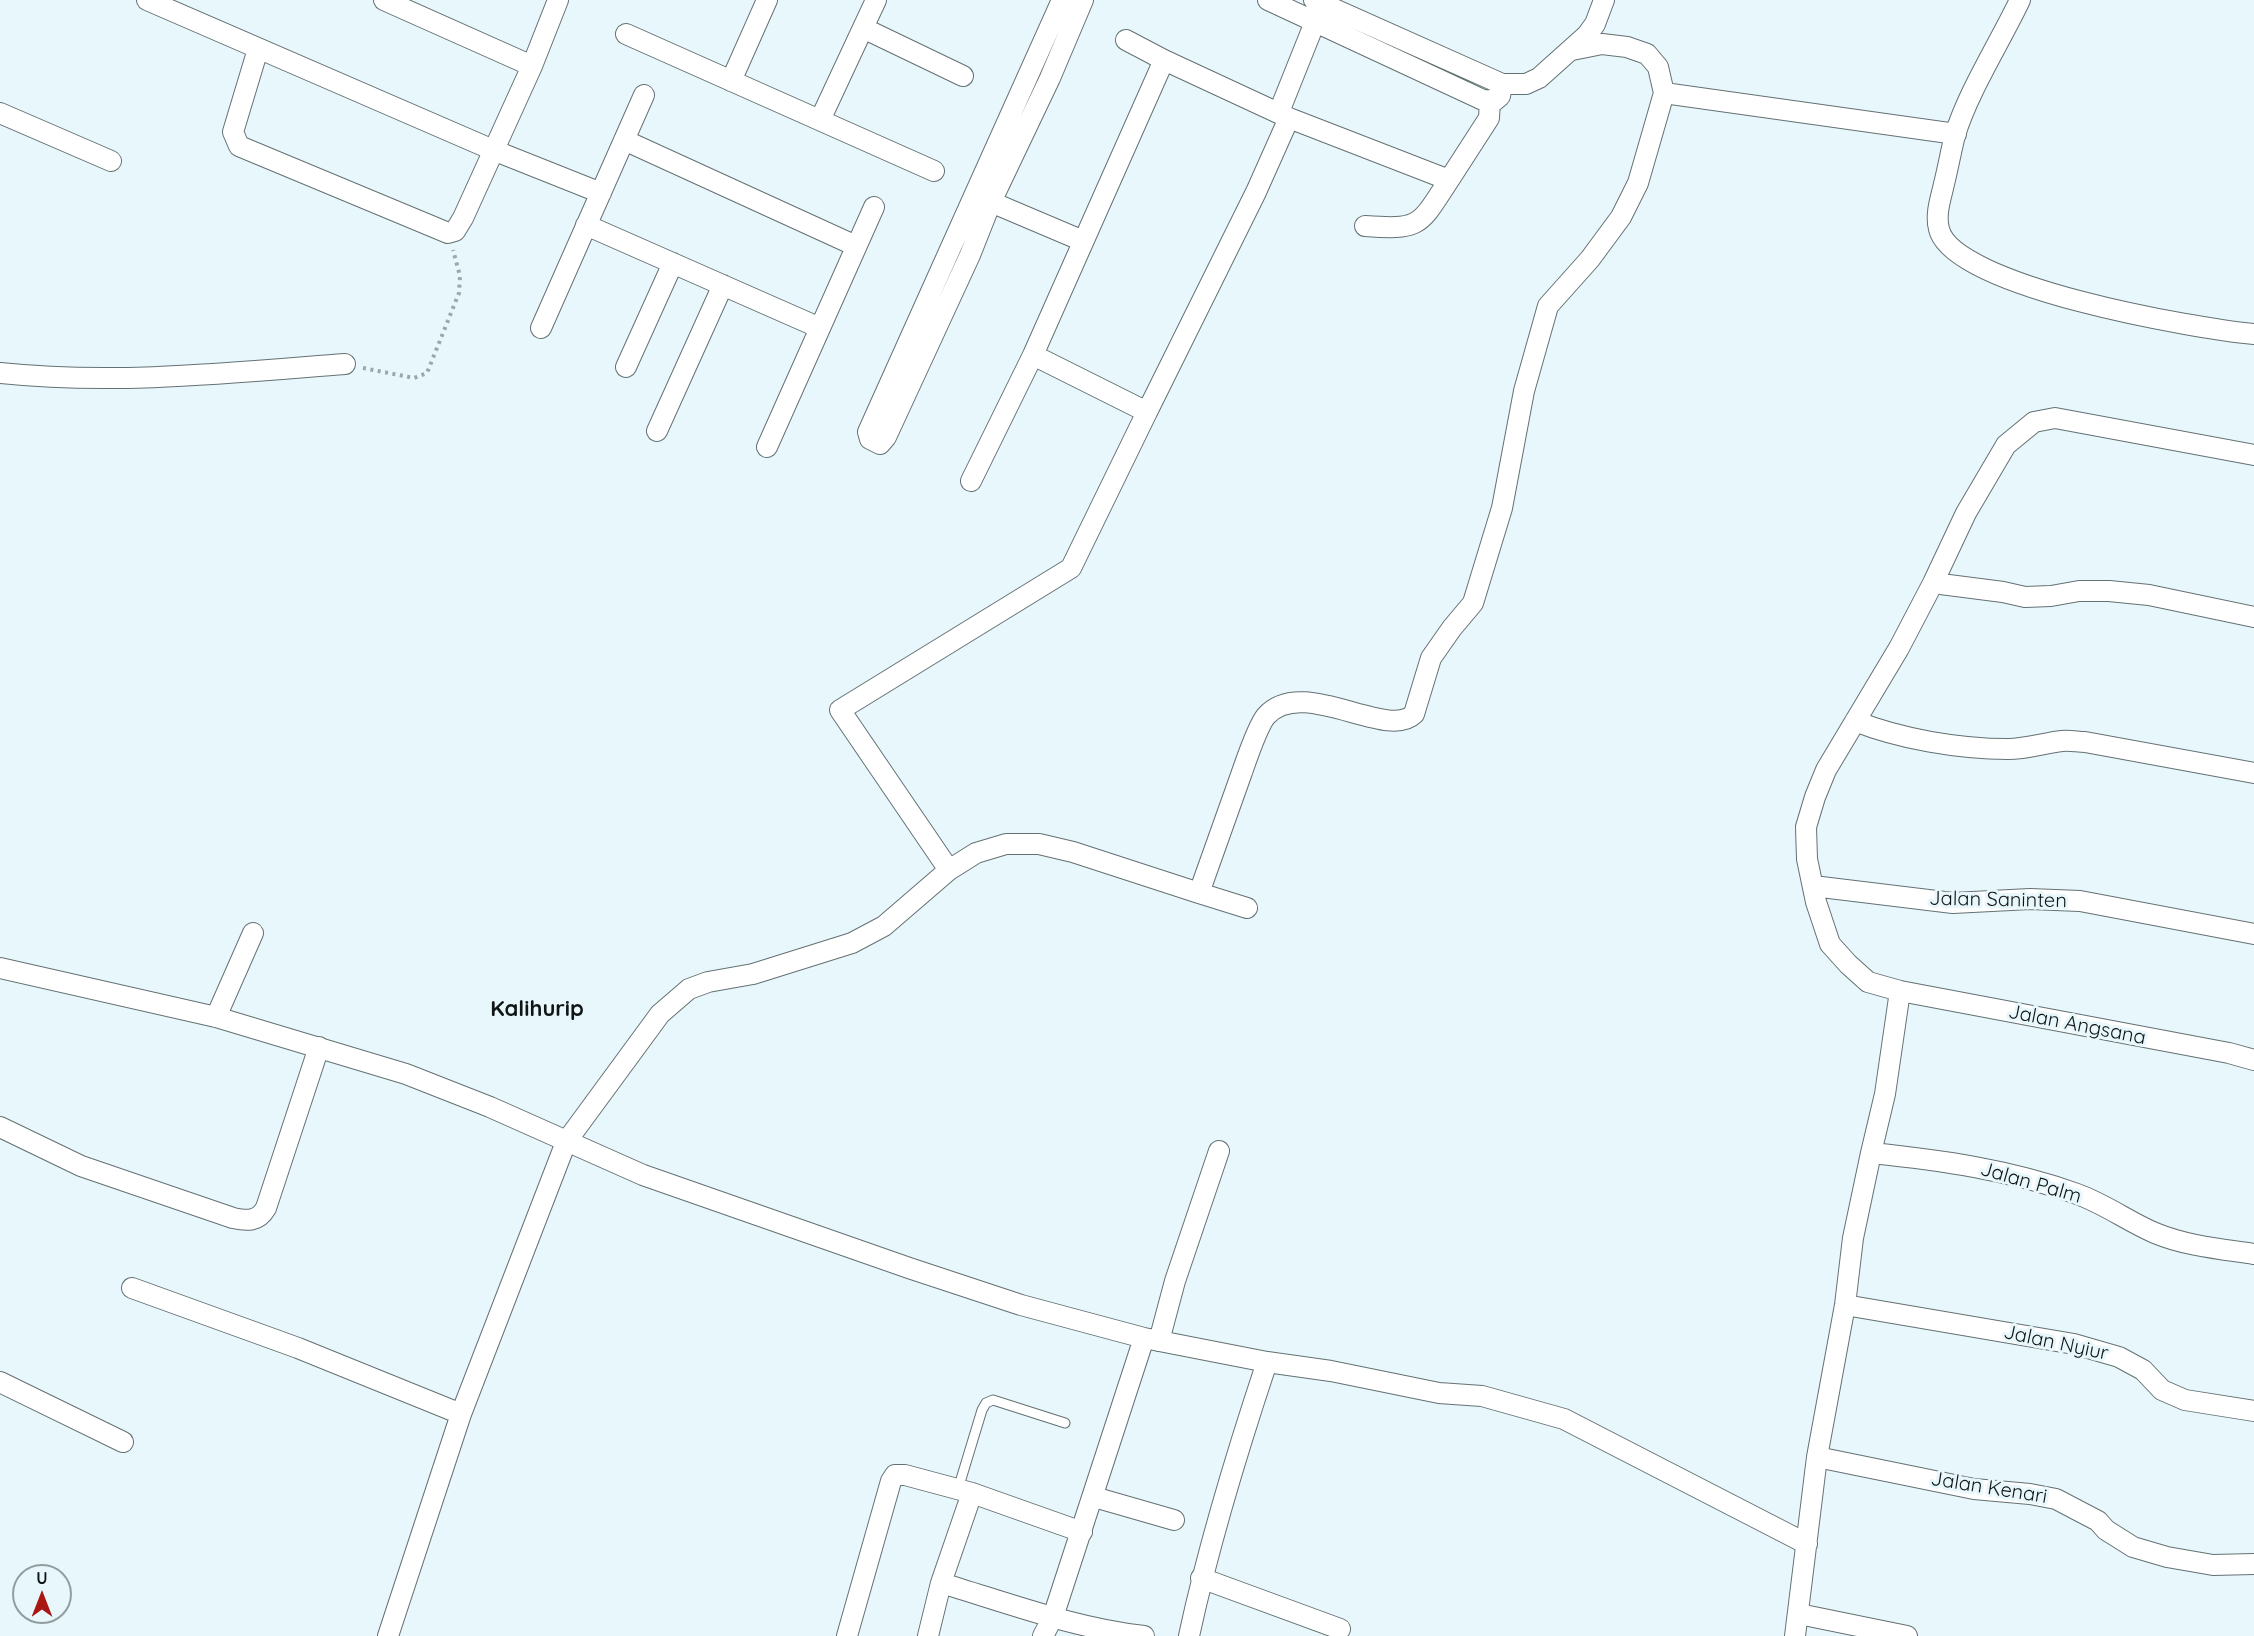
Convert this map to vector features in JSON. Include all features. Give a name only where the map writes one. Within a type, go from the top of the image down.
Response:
[{"type":"street","points":[[147,0],[493,150],[601,193]]},
{"type":"street","points":[[384,0],[532,66]]},
{"type":"street","points":[[258,49],[233,132],[239,146],[448,233],[455,231],[463,218],[532,66],[558,0]]},
{"type":"street","points":[[731,81],[767,0]]},
{"type":"street","points":[[820,120],[876,0]]},
{"type":"street","points":[[1062,0],[1031,70],[927,327],[886,437],[880,444],[875,443],[870,439],[868,432],[927,327],[970,255],[991,202],[1050,78],[1083,0]]},
{"type":"street","points":[[1268,0],[1319,7],[1502,84],[1526,84],[1539,78],[1572,50],[1594,24],[1604,0]]},
{"type":"street","points":[[2020,0],[1978,81],[1956,134],[1939,208],[1938,226],[1941,238],[1961,256],[2017,282],[2064,298],[2144,318],[2254,334]]},
{"type":"street","points":[[1319,7],[1483,100],[1494,101],[1500,96],[1502,84]]},
{"type":"street","points":[[949,870],[840,710],[1071,568],[1256,192],[1319,7]]},
{"type":"street","points":[[863,28],[963,76]]},
{"type":"street","points":[[626,34],[934,171]]},
{"type":"street","points":[[1126,40],[1284,115],[1449,180]]},
{"type":"street","points":[[1199,893],[1248,756],[1266,717],[1282,704],[1298,701],[1386,719],[1403,721],[1409,719],[1414,714],[1431,658],[1473,603],[1502,508],[1524,391],[1548,306],[1590,259],[1621,217],[1638,183],[1664,93],[1658,67],[1647,54],[1627,47],[1602,44],[1572,50]]},
{"type":"street","points":[[971,481],[1033,355],[1164,60]]},
{"type":"street","points":[[1031,70],[1050,78]]},
{"type":"street","points":[[1664,93],[1956,134]]},
{"type":"street","points":[[541,328],[644,94]]},
{"type":"street","points":[[1365,226],[1412,226],[1428,213],[1486,124],[1490,111],[1490,100]]},
{"type":"street","points":[[0,113],[111,161]]},
{"type":"street","points":[[624,140],[856,246]]},
{"type":"street","points":[[991,202],[1083,241]]},
{"type":"street","points":[[768,447],[874,207]]},
{"type":"street","points":[[586,225],[820,328]]},
{"type":"street","points":[[626,367],[673,263]]},
{"type":"street","points":[[657,431],[723,285]]},
{"type":"street","points":[[1033,355],[1147,411]]},
{"type":"street","points":[[0,373],[48,378],[193,377],[345,363]]},
{"type":"street","name":"Jalan Angsana","points":[[2254,455],[2055,418],[2034,422],[2006,445],[1966,513],[1899,648],[1822,779],[1806,827],[1807,859],[1812,886],[1830,944],[1869,982],[1900,991],[2229,1053],[2254,1060]]},
{"type":"street","points":[[1933,583],[2025,597],[2051,596],[2079,591],[2149,595],[2254,616]]},
{"type":"street","points":[[1855,721],[1871,727],[1944,743],[2009,749],[2063,741],[2085,742],[2254,773]]},
{"type":"street","points":[[388,1636],[461,1414],[566,1142],[660,1014],[689,989],[708,982],[753,974],[852,943],[884,926],[949,870],[976,853],[1006,844],[1039,844],[1073,852],[1247,908]]},
{"type":"street","name":"Jalan Saninten","points":[[1812,886],[1953,903],[2030,899],[2080,901],[2254,934]]},
{"type":"street","points":[[216,1017],[253,933]]},
{"type":"street","points":[[0,968],[216,1017],[406,1074],[490,1107],[644,1175],[1021,1305],[1151,1340],[1267,1362],[1331,1371],[1439,1393],[1482,1396],[1564,1419],[1807,1544]]},
{"type":"street","points":[[1795,1636],[1817,1456],[1845,1305],[1853,1238],[1870,1153],[1885,1094],[1900,991]]},
{"type":"street","points":[[0,1127],[81,1166],[233,1218],[255,1220],[266,1208],[319,1047]]},
{"type":"street","points":[[1043,1636],[1053,1617],[1151,1340],[1175,1281],[1219,1150]]},
{"type":"street","name":"Jalan Palm","points":[[1870,1153],[1987,1169],[2027,1179],[2079,1194],[2157,1234],[2183,1242],[2254,1254]]},
{"type":"street","points":[[132,1288],[298,1348],[461,1414]]},
{"type":"street","name":"Jalan Nyiur","points":[[1845,1305],[2074,1344],[2119,1357],[2143,1370],[2162,1390],[2185,1400],[2254,1411]]},
{"type":"street","points":[[1189,1636],[1201,1578],[1267,1362]]},
{"type":"street","points":[[0,1382],[123,1442]]},
{"type":"street","name":"Jalan Kenari","points":[[1817,1456],[1974,1489],[2030,1494],[2056,1499],[2097,1521],[2106,1530],[2133,1547],[2167,1557],[2212,1565],[2254,1564]]},
{"type":"street","points":[[847,1636],[891,1481],[895,1475],[905,1475],[965,1491],[1082,1532]]},
{"type":"street","points":[[928,1636],[965,1491]]},
{"type":"street","points":[[1094,1497],[1174,1520]]},
{"type":"street","points":[[1201,1578],[1340,1629]]},
{"type":"street","points":[[941,1582],[1107,1632],[1144,1636]]},
{"type":"street","points":[[1799,1614],[1907,1636]]},
{"type":"lane","points":[[965,1491],[982,1410],[986,1403],[993,1400],[1065,1423]]},
{"type":"path","points":[[345,363],[414,378],[426,373],[459,293],[460,276],[448,233]]},
{"type":"district","name":"Kalihurip","points":[[537,1009]]}]
